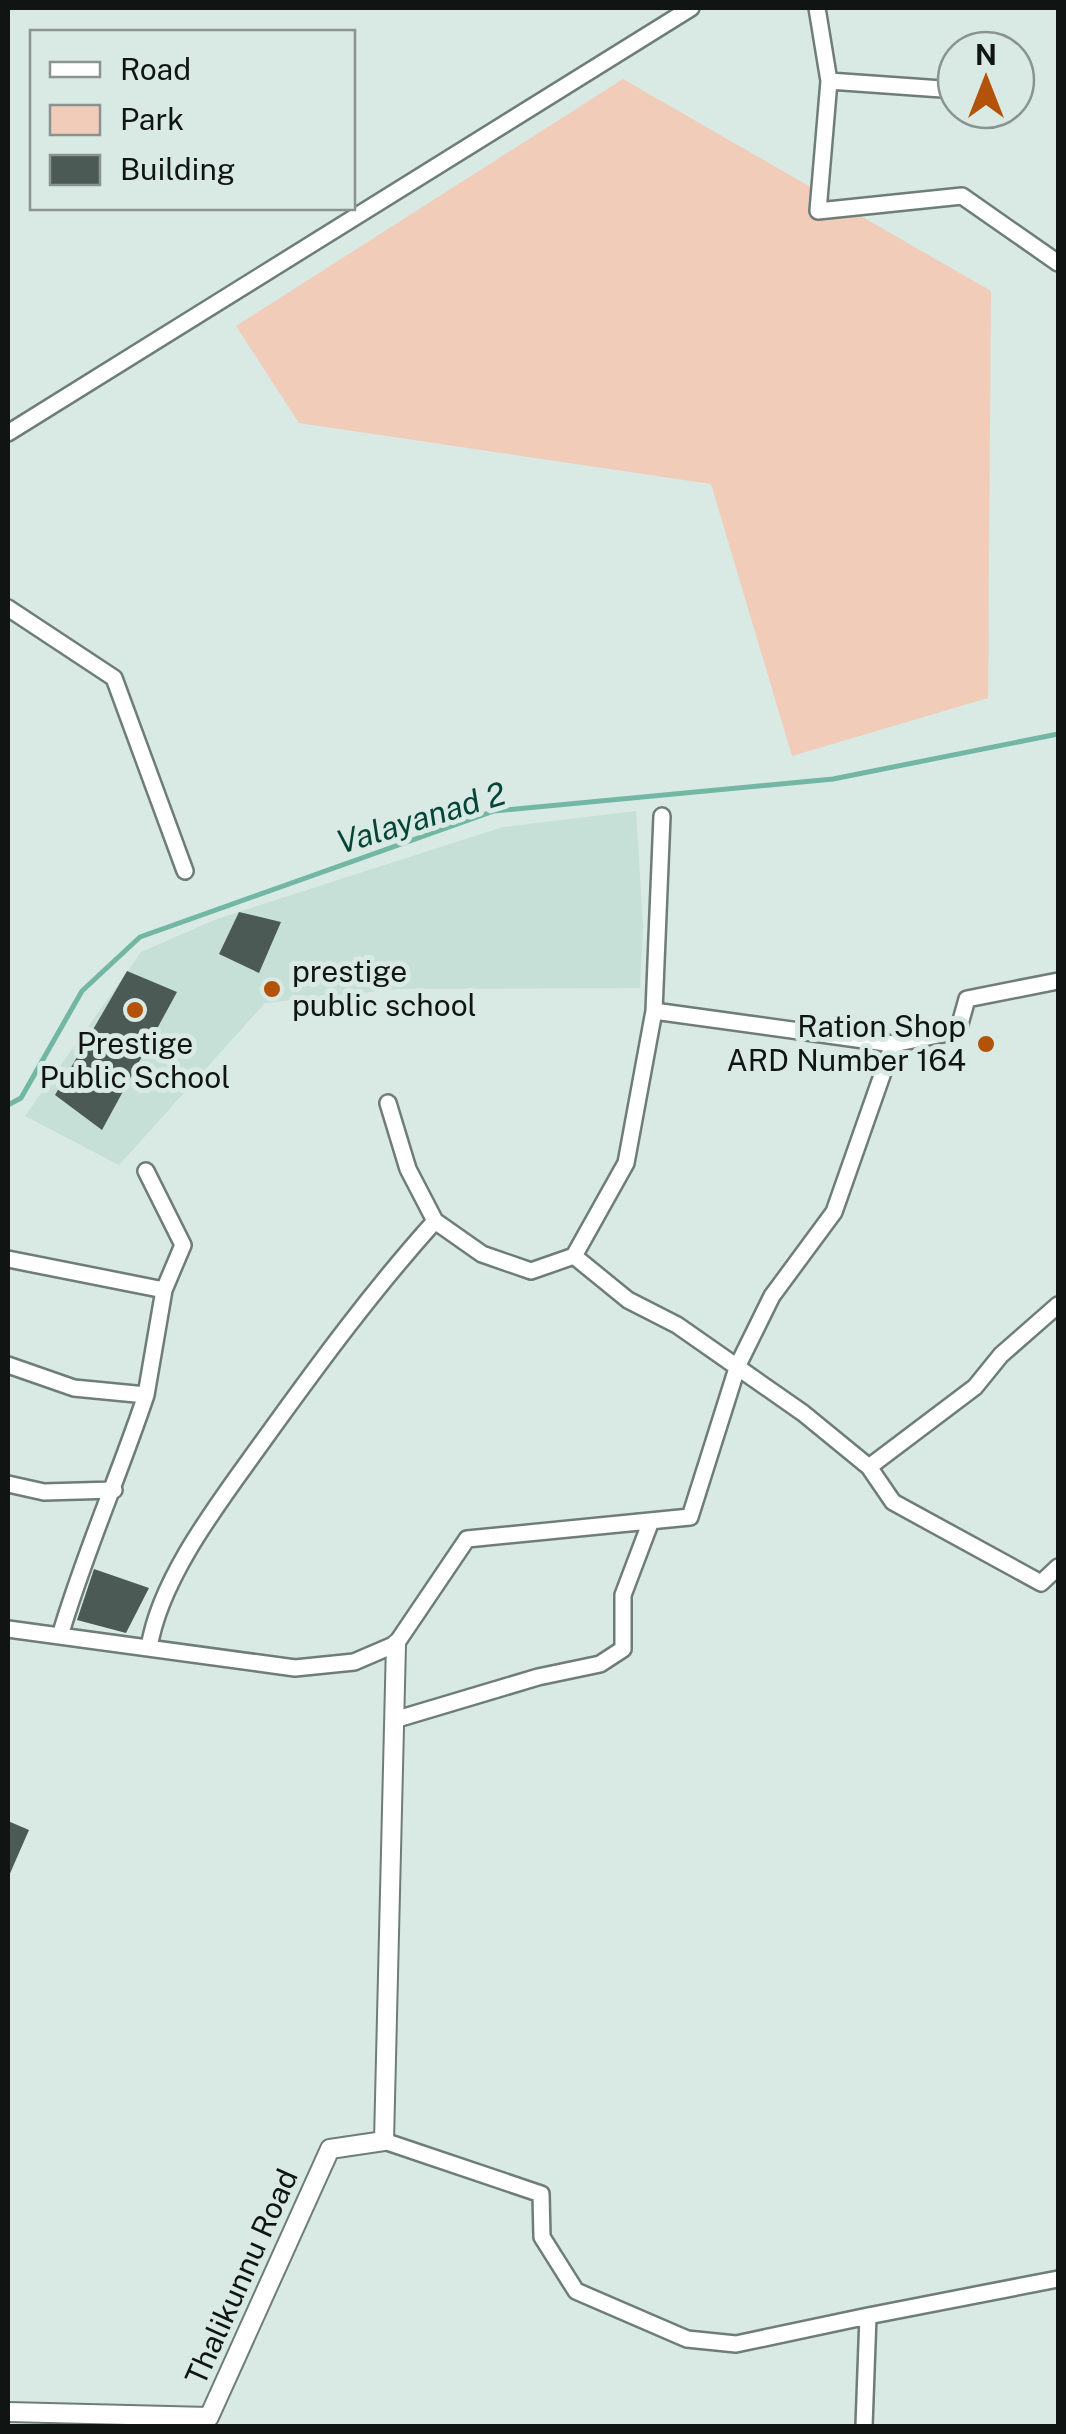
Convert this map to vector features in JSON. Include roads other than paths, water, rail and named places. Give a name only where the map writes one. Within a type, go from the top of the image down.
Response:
[{"type":"street","points":[[8,433],[691,8]]},
{"type":"street","points":[[817,8],[830,81],[818,211],[962,196],[1058,262]]},
{"type":"street","points":[[830,81],[936,89]]},
{"type":"street","points":[[8,608],[114,678],[186,871]]},
{"type":"street","points":[[388,1102],[408,1170],[436,1221],[482,1254],[531,1272],[574,1256],[626,1162],[654,1011],[662,816]]},
{"type":"street","points":[[654,1011],[893,1044],[958,1032],[967,999],[1058,981]]},
{"type":"street","points":[[893,1044],[834,1212],[772,1296],[738,1365],[690,1517],[467,1539],[396,1644],[384,2141],[541,2194],[542,2236],[576,2291],[687,2338],[736,2344],[1058,2280]]},
{"type":"street","points":[[60,1636],[92,1535],[114,1490],[146,1395],[164,1290],[182,1245],[146,1170]]},
{"type":"street","points":[[149,1648],[154,1617],[218,1505],[368,1295],[436,1221]]},
{"type":"street","points":[[574,1256],[628,1300],[738,1365],[870,1467],[892,1502],[1040,1583],[1058,1566]]},
{"type":"street","points":[[8,1258],[164,1290]]},
{"type":"street","points":[[870,1467],[975,1386],[1000,1355],[1058,1305]]},
{"type":"street","points":[[8,1365],[74,1388],[146,1395]]},
{"type":"street","points":[[8,1484],[44,1492],[114,1490]]},
{"type":"street","points":[[394,1720],[600,1664],[622,1649],[622,1595],[651,1521]]},
{"type":"street","points":[[8,1629],[295,1668],[354,1662],[396,1644]]},
{"type":"street","name":"Thalikunnu Road","points":[[8,2412],[55,2420],[211,2422],[330,2149],[384,2141]]},
{"type":"street","points":[[864,2426],[868,2316]]},
{"type":"waterway","name":"Valayanad 2","points":[[8,1105],[21,1098],[82,991],[140,937],[494,811],[833,779],[1058,734]]},
{"type":"place","name":"prestige public school","points":[[272,989]]},
{"type":"place","name":"Prestige Public School","points":[[135,1010]]},
{"type":"place","name":"Ration Shop ARD Number 164","points":[[986,1044]]}]
